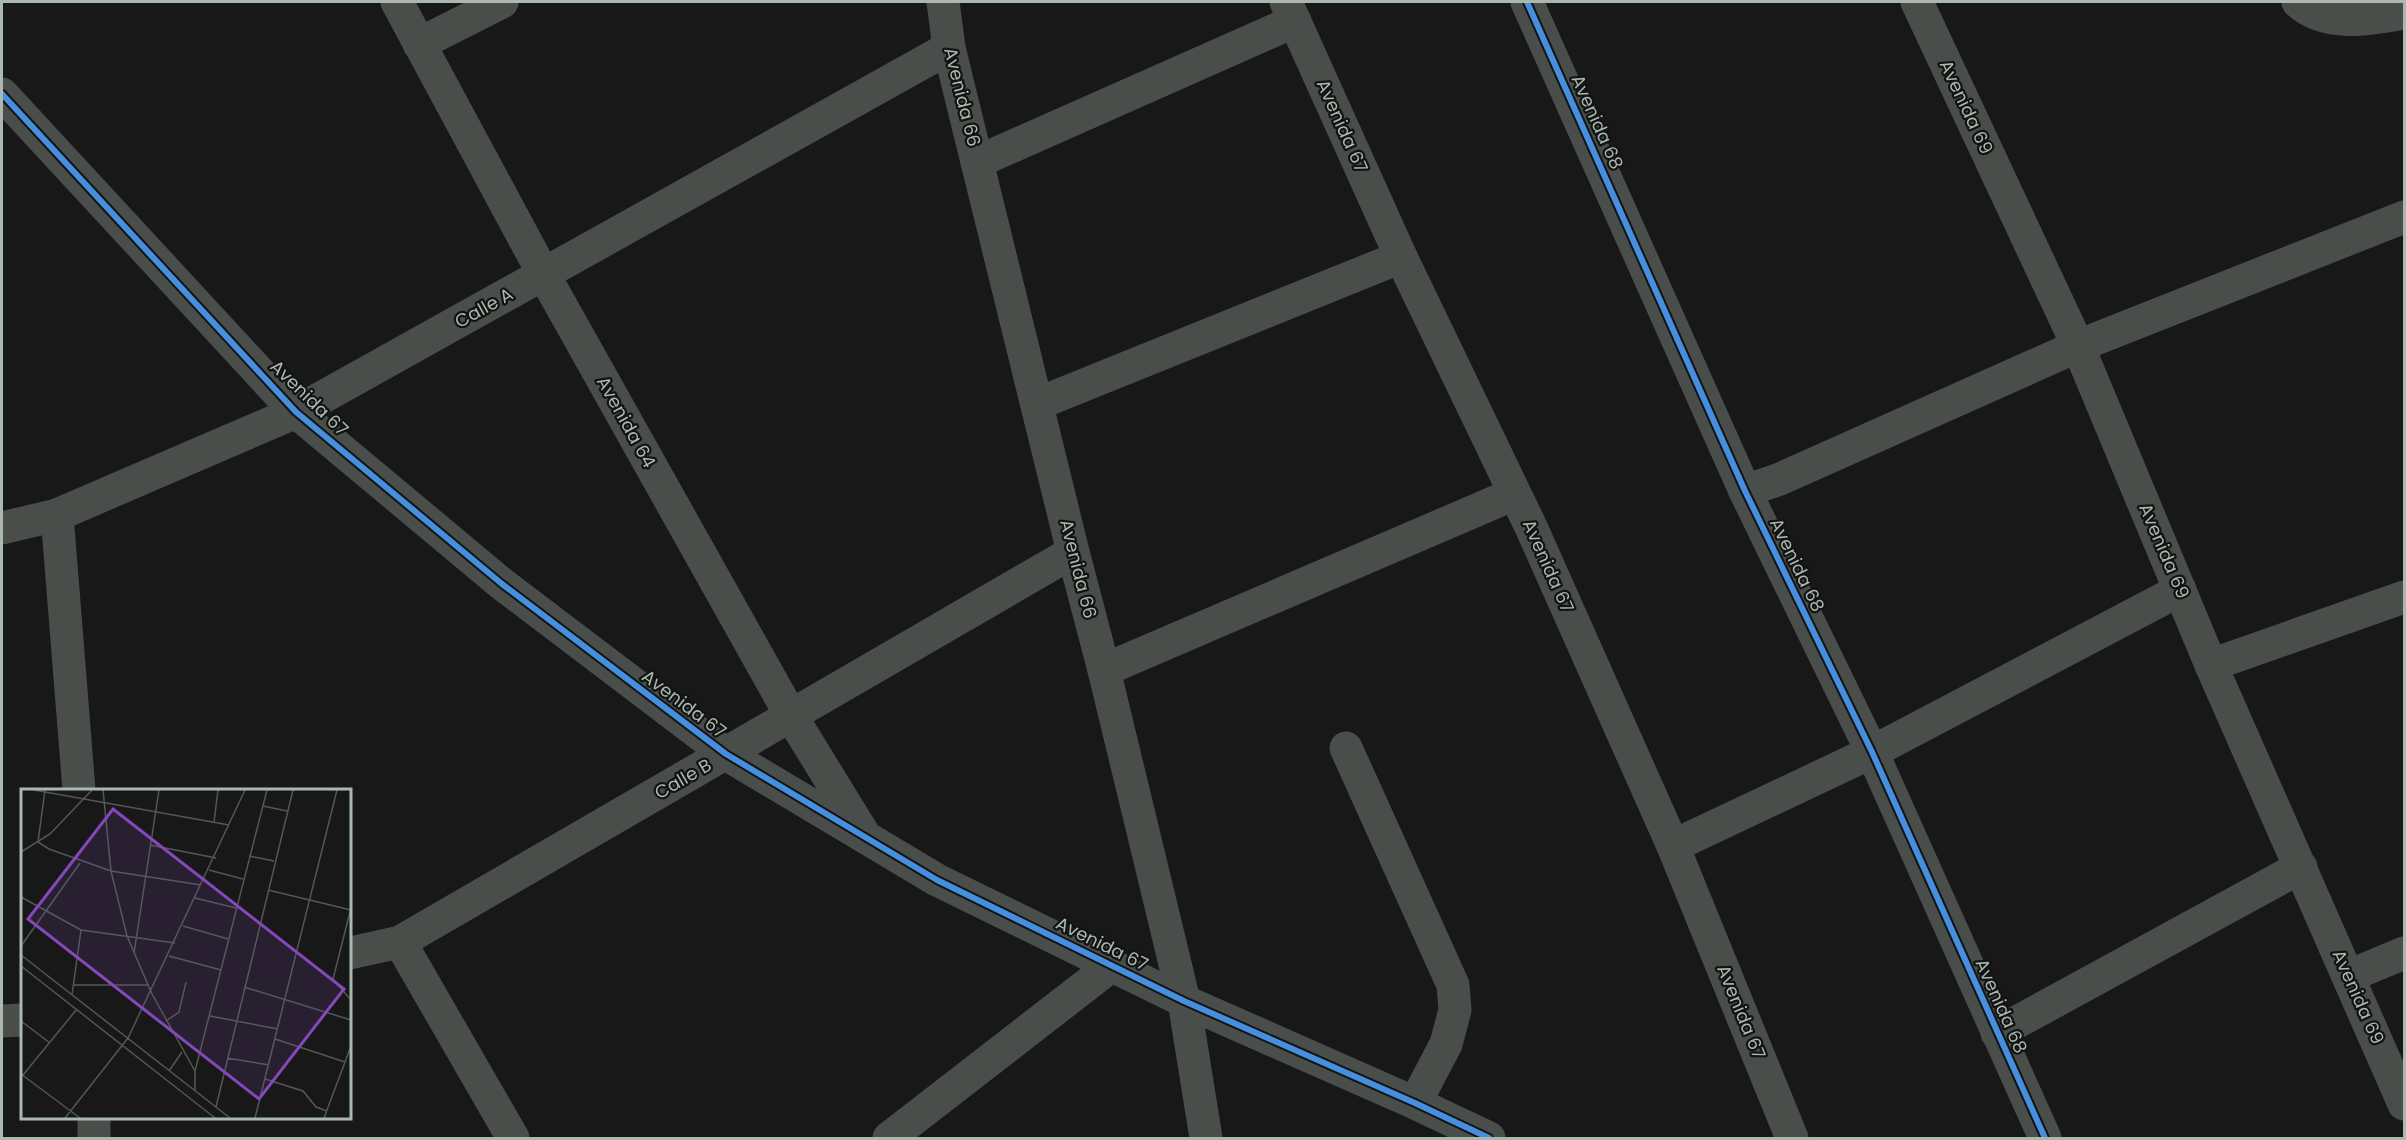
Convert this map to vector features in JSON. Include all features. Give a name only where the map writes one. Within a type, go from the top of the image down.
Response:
[{"type":"street","name":"Avenida 64","points":[[397,2],[544,275],[790,714],[866,837]]},
{"type":"street","points":[[419,44],[502,2]]},
{"type":"street","name":"Avenida 66","points":[[943,2],[949,48],[1184,1002],[1206,1138]]},
{"type":"street","name":"Avenida 68","points":[[1527,2],[1745,491],[1872,752],[2045,1138]]},
{"type":"street","name":"Avenida 69","points":[[1917,2],[2078,346],[2211,665],[2404,1104]]},
{"type":"street","points":[[2298,2],[2308,10],[2331,18],[2369,20],[2404,13]]},
{"type":"street","points":[[977,162],[1291,11]]},
{"type":"street","name":"Avenida 67","points":[[1291,11],[1401,257],[1514,494],[1673,846],[1792,1138]]},
{"type":"street","name":"Calle A","points":[[2,528],[57,516],[296,412],[949,48]]},
{"type":"street","name":"Avenida 67","points":[[2,94],[296,412],[502,584],[726,754],[937,880],[1184,1002],[1415,1103],[1489,1138]]},
{"type":"street","points":[[1745,491],[1780,479],[2078,346],[2404,217]]},
{"type":"street","points":[[1037,404],[1401,257]]},
{"type":"street","points":[[1104,670],[1514,494]]},
{"type":"street","points":[[57,516],[79,789]]},
{"type":"street","name":"Calle B","points":[[351,952],[400,942],[1073,552]]},
{"type":"street","points":[[1673,846],[1872,752],[2180,590]]},
{"type":"street","points":[[2211,665],[2404,597]]},
{"type":"street","points":[[1346,748],[1453,985],[1455,1010],[1446,1044],[1415,1103]]},
{"type":"street","points":[[1996,1033],[2301,867]]},
{"type":"street","points":[[400,942],[513,1138]]},
{"type":"street","points":[[2349,976],[2404,953]]},
{"type":"street","points":[[889,1138],[1111,966]]},
{"type":"street","points":[[2,1021],[21,1020]]},
{"type":"street","points":[[94,1119],[94,1138]]},
{"type":"cycle path","points":[[1527,2],[1745,491],[1872,752],[2045,1138]]},
{"type":"cycle path","points":[[2,94],[296,412],[502,584],[726,754],[937,880],[1184,1001],[1489,1138]]}]
